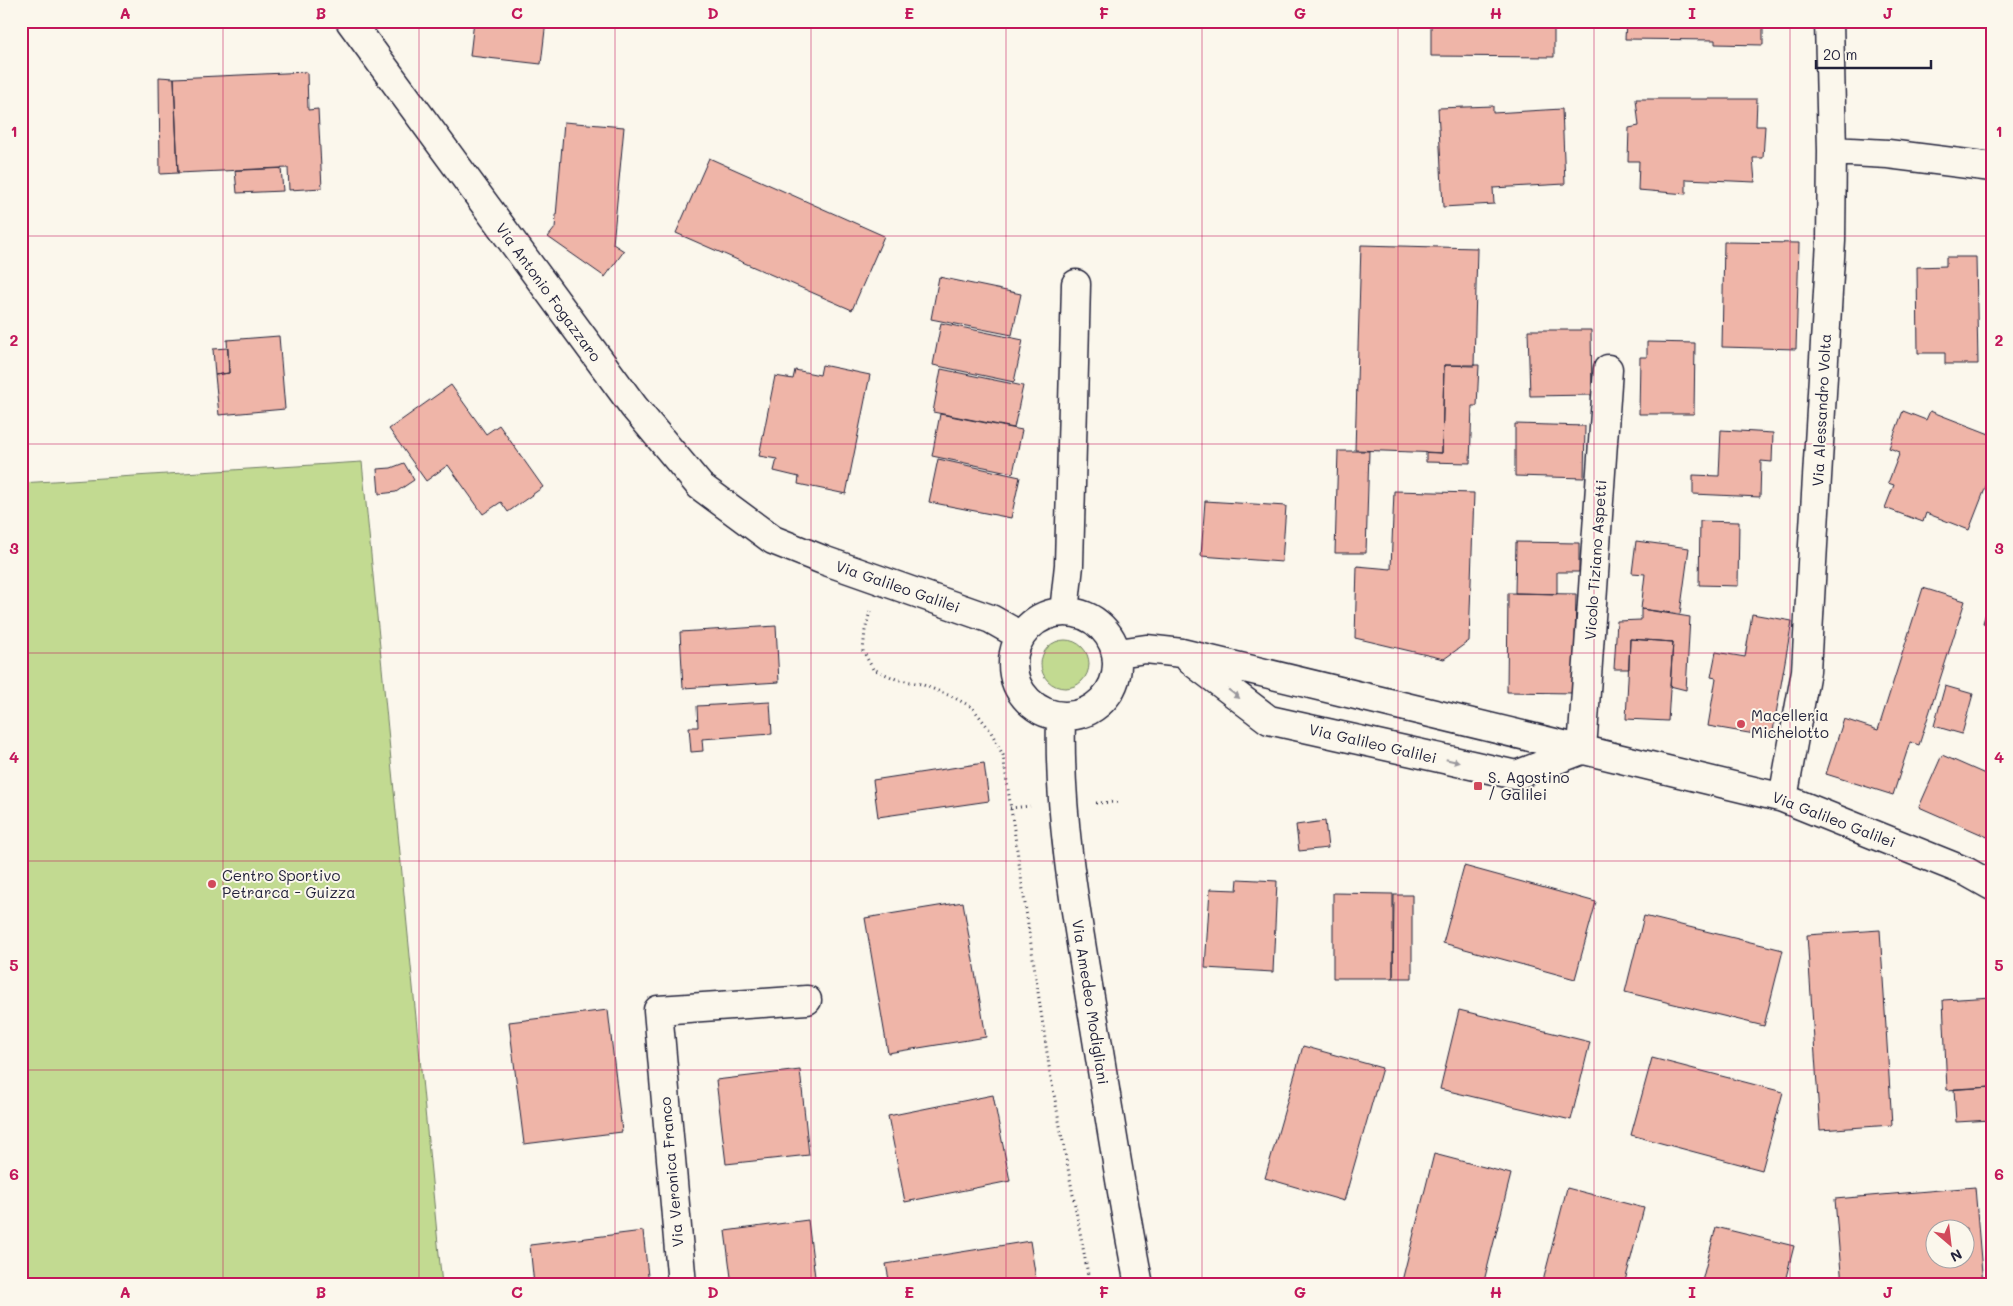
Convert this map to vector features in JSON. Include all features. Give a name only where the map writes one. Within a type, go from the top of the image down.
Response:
[{"type":"street","name":"Via Antonio Fogazzaro","points":[[350,21],[634,407],[700,486],[773,540]]},
{"type":"street","name":"Via Alessandro Volta","points":[[1783,798],[1806,671],[1831,241],[1832,151],[1829,21]]},
{"type":"street","points":[[1832,151],[1888,154],[1992,167]]},
{"type":"street","points":[[1064,612],[1069,565],[1076,284]]},
{"type":"street","name":"Vicolo Tiziano Aspetti","points":[[1582,750],[1608,369]]},
{"type":"street","name":"Via Galileo Galilei","points":[[773,540],[823,560],[990,619],[1021,636]]},
{"type":"street","points":[[1064,612],[1080,614],[1094,620],[1106,631],[1118,652],[1115,679],[1106,697],[1092,710],[1061,718],[1037,710],[1023,698],[1014,681],[1011,663],[1021,636],[1035,621],[1049,614],[1064,612]]},
{"type":"street","name":"Via Galileo Galilei","points":[[1118,652],[1146,649],[1182,653],[1783,798],[1967,872],[1992,886]]},
{"type":"street","name":"Via Galileo Galilei","points":[[1182,653],[1269,720],[1516,775],[1582,750]]},
{"type":"street","name":"Via Amedeo Modigliani","points":[[1061,718],[1063,803],[1072,888],[1123,1205],[1139,1285]]},
{"type":"street","name":"Via Veronica Franco","points":[[682,1285],[658,1010],[807,1000]]},
{"type":"path","points":[[872,606],[865,631],[863,651],[873,669],[896,679],[921,684],[972,707],[990,730],[1003,755],[1050,1073],[1090,1285]]},
{"type":"green space","name":"Centro Sportivo Petrarca - Guizza","points":[[362,462],[442,1285],[21,1285],[21,483]]},
{"type":"green space","points":[[1060,640],[1070,640],[1079,644],[1085,650],[1088,655],[1088,673],[1079,684],[1070,688],[1060,688],[1051,684],[1045,678],[1041,669],[1041,659],[1045,650],[1051,644]]},
{"type":"building","points":[[474,21],[546,21],[541,64],[470,56]]},
{"type":"building","points":[[1431,21],[1554,21],[1554,57],[1431,56]]},
{"type":"building","points":[[1626,21],[1763,21],[1763,45],[1715,44],[1715,40],[1625,39]]},
{"type":"building","points":[[307,72],[308,110],[318,109],[322,188],[289,190],[288,168],[178,173],[174,78]]},
{"type":"building","points":[[159,77],[174,78],[178,173],[160,174]]},
{"type":"building","points":[[1636,99],[1757,99],[1756,126],[1765,126],[1763,158],[1753,158],[1755,182],[1686,179],[1686,194],[1638,190],[1639,161],[1628,161],[1629,128],[1639,126]]},
{"type":"building","points":[[1493,106],[1493,113],[1562,109],[1565,184],[1493,188],[1494,204],[1443,207],[1438,108]]},
{"type":"building","points":[[564,122],[624,127],[613,244],[624,251],[605,277],[548,237],[555,228]]},
{"type":"building","points":[[709,158],[884,236],[852,310],[676,233]]},
{"type":"building","points":[[281,168],[283,191],[237,193],[235,170]]},
{"type":"building","points":[[1724,242],[1799,243],[1796,349],[1722,347]]},
{"type":"building","points":[[1361,245],[1477,248],[1474,366],[1444,365],[1442,453],[1355,450]]},
{"type":"building","points":[[1946,257],[1976,257],[1978,364],[1945,364],[1945,353],[1918,353],[1917,267],[1946,266]]},
{"type":"building","points":[[939,277],[1021,294],[1012,335],[931,319]]},
{"type":"building","points":[[941,323],[1023,340],[1014,382],[933,365]]},
{"type":"building","points":[[1528,330],[1591,330],[1592,395],[1530,396]]},
{"type":"building","points":[[279,336],[285,409],[219,415],[215,375],[229,373],[227,340]]},
{"type":"building","points":[[1647,342],[1695,343],[1694,414],[1639,414],[1640,357],[1647,357]]},
{"type":"building","points":[[228,348],[229,373],[215,375],[213,349]]},
{"type":"building","points":[[822,365],[870,375],[846,494],[798,484],[799,477],[774,471],[777,459],[759,456],[775,376],[793,379],[795,370],[820,375]]},
{"type":"building","points":[[1444,365],[1479,365],[1477,406],[1472,406],[1470,463],[1426,462],[1426,452],[1442,453]]},
{"type":"building","points":[[941,369],[1023,386],[1014,428],[933,412]]},
{"type":"building","points":[[451,385],[486,434],[499,425],[543,487],[508,512],[501,502],[483,514],[448,465],[426,481],[389,429]]},
{"type":"building","points":[[1903,411],[1926,420],[1930,411],[1992,435],[1992,471],[1969,530],[1926,513],[1923,522],[1885,508],[1894,485],[1888,483],[1900,452],[1889,448]]},
{"type":"building","points":[[940,414],[1022,430],[1013,473],[932,456]]},
{"type":"building","points":[[1515,424],[1585,426],[1584,478],[1515,476]]},
{"type":"building","points":[[1721,430],[1773,433],[1772,462],[1761,461],[1760,497],[1693,494],[1693,475],[1719,476]]},
{"type":"building","points":[[1338,451],[1369,451],[1366,553],[1335,553]]},
{"type":"building","points":[[938,459],[1020,477],[1011,518],[929,502]]},
{"type":"building","points":[[404,463],[414,480],[396,492],[379,494],[377,469],[391,468]]},
{"type":"building","points":[[1394,491],[1474,493],[1469,641],[1444,659],[1355,638],[1357,566],[1391,569]]},
{"type":"building","points":[[1205,501],[1286,506],[1282,562],[1201,556]]},
{"type":"building","points":[[1700,521],[1739,522],[1738,586],[1699,585]]},
{"type":"building","points":[[1636,541],[1689,548],[1680,614],[1641,609],[1645,574],[1632,573]]},
{"type":"building","points":[[1516,542],[1579,543],[1579,572],[1557,572],[1557,594],[1515,593]]},
{"type":"building","points":[[1923,588],[1965,601],[1919,745],[1910,742],[1893,795],[1826,774],[1844,719],[1878,730]]},
{"type":"building","points":[[1992,592],[1992,625],[1983,623]]},
{"type":"building","points":[[1508,593],[1576,594],[1574,693],[1507,692]]},
{"type":"building","points":[[1641,609],[1690,617],[1686,690],[1670,686],[1673,642],[1630,639],[1629,669],[1614,669],[1617,621],[1641,620]]},
{"type":"building","points":[[1752,614],[1792,621],[1772,737],[1708,726],[1716,678],[1711,677],[1716,652],[1745,657]]},
{"type":"building","points":[[776,626],[779,682],[683,688],[680,632]]},
{"type":"building","points":[[1630,639],[1673,642],[1668,721],[1626,719]]},
{"type":"building","points":[[1945,686],[1973,694],[1962,734],[1934,726]]},
{"type":"building","points":[[770,702],[772,734],[702,739],[703,751],[691,752],[689,727],[698,727],[697,706]]},
{"type":"building","points":[[1942,755],[1992,777],[1992,839],[1919,807]]},
{"type":"building","points":[[984,763],[989,801],[878,817],[873,780]]},
{"type":"building","points":[[1325,821],[1328,848],[1299,851],[1296,825]]},
{"type":"building","points":[[1464,866],[1596,902],[1575,979],[1443,943]]},
{"type":"building","points":[[1238,879],[1277,881],[1273,972],[1205,968],[1210,889],[1237,890]]},
{"type":"building","points":[[1333,893],[1393,894],[1393,978],[1333,978]]},
{"type":"building","points":[[1394,895],[1412,895],[1412,978],[1393,978]]},
{"type":"building","points":[[963,902],[986,1037],[888,1053],[865,918]]},
{"type":"building","points":[[1644,916],[1783,950],[1764,1026],[1625,992]]},
{"type":"building","points":[[1880,930],[1892,1125],[1820,1130],[1807,935]]},
{"type":"building","points":[[1992,997],[1992,1087],[1947,1090],[1943,1000]]},
{"type":"building","points":[[608,1010],[622,1132],[524,1144],[509,1022]]},
{"type":"building","points":[[1459,1010],[1590,1042],[1571,1120],[1440,1089]]},
{"type":"building","points":[[1303,1046],[1382,1068],[1344,1201],[1265,1178]]},
{"type":"building","points":[[1652,1058],[1783,1092],[1762,1170],[1631,1135]]},
{"type":"building","points":[[800,1070],[809,1155],[726,1164],[716,1080]]},
{"type":"building","points":[[1992,1087],[1992,1120],[1956,1122],[1954,1089]]},
{"type":"building","points":[[993,1095],[1010,1181],[905,1202],[888,1116]]},
{"type":"building","points":[[1434,1154],[1511,1174],[1483,1285],[1401,1285]]},
{"type":"building","points":[[1975,1187],[1983,1285],[1842,1285],[1835,1199]]},
{"type":"building","points":[[1567,1188],[1644,1208],[1624,1285],[1542,1285]]},
{"type":"building","points":[[808,1220],[816,1285],[732,1285],[725,1231]]},
{"type":"building","points":[[1716,1227],[1794,1246],[1784,1285],[1701,1285]]},
{"type":"building","points":[[643,1231],[649,1285],[534,1285],[530,1245]]},
{"type":"building","points":[[1030,1241],[1037,1285],[890,1285],[886,1264]]},
{"type":"place","name":"Macelleria Michelotto","points":[[1741,724]]},
{"type":"place","name":"S. Agostino / Galilei","points":[[1478,786]]},
{"type":"place","name":"Centro Sportivo Petrarca - Guizza","points":[[212,884]]}]
